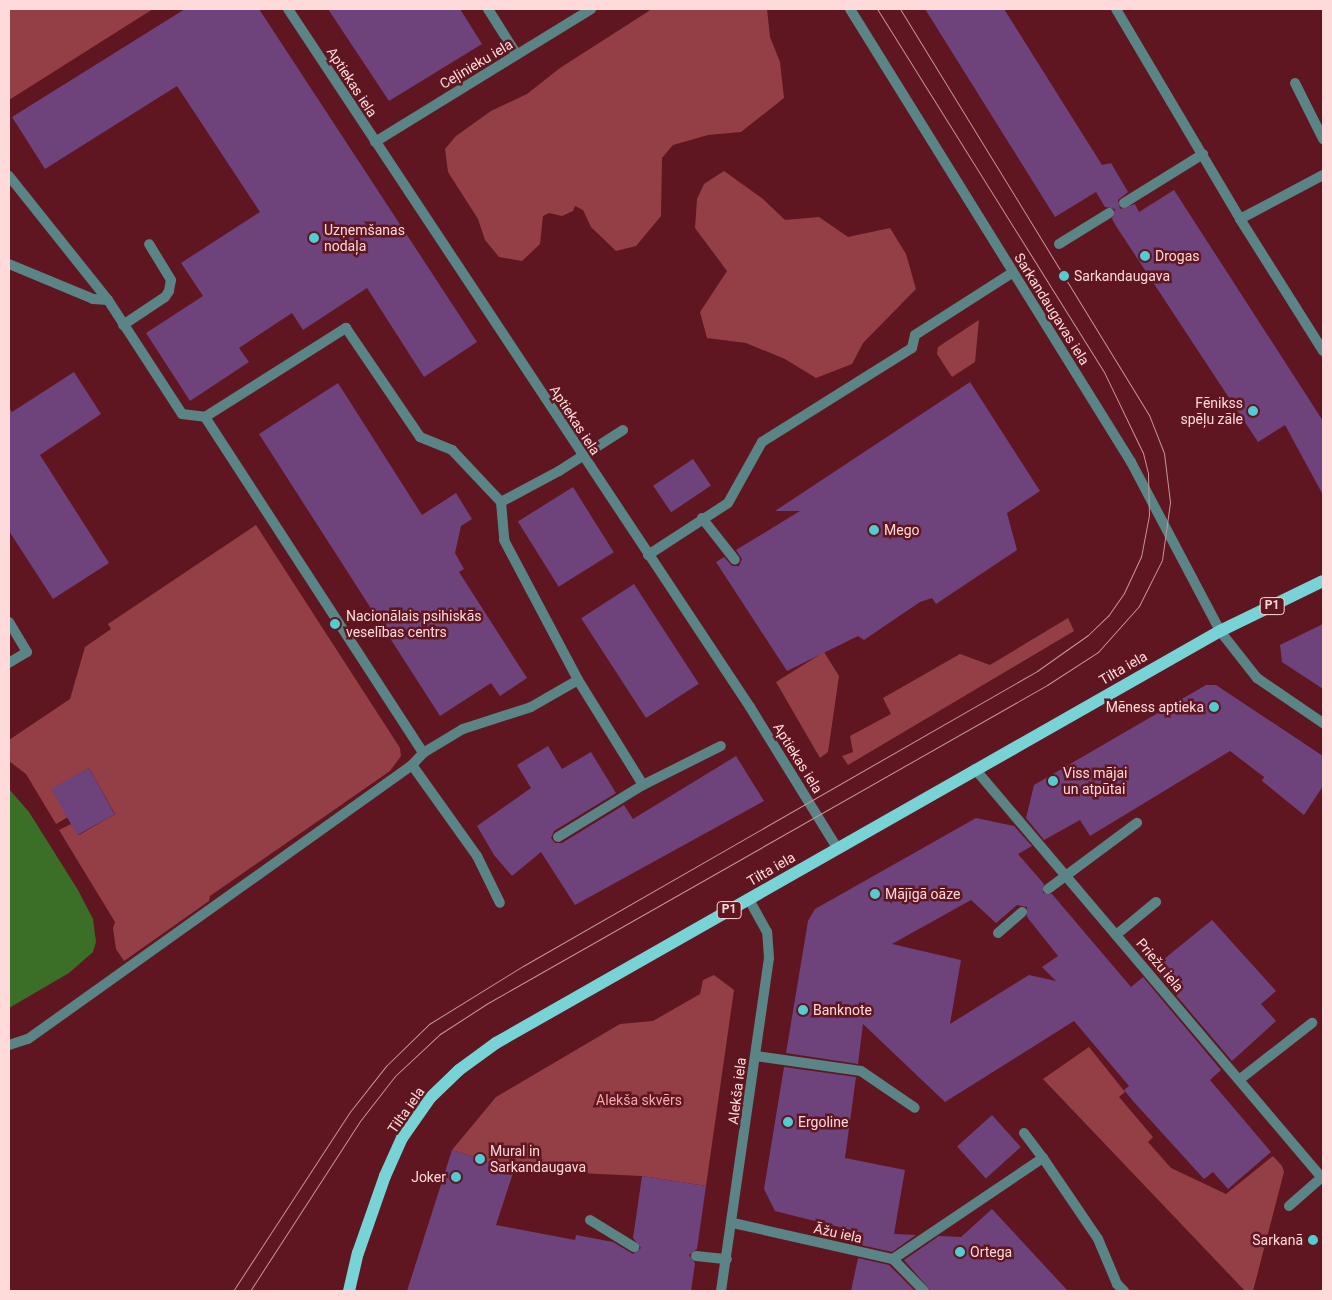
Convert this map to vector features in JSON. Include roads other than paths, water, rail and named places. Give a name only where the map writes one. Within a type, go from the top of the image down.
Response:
[{"type":"main road","name":"Tilta iela","points":[[349,1291],[358,1253],[385,1176],[402,1138],[430,1098],[459,1070],[496,1043],[1220,631],[1323,581]]},
{"type":"street","name":"Aptiekas iela","points":[[288,9],[582,456],[750,707],[837,848]]},
{"type":"street","points":[[488,9],[516,55]]},
{"type":"street","name":"Ceļinieku iela","points":[[375,142],[591,9]]},
{"type":"street","name":"Sarkandaugavas iela","points":[[850,9],[1149,493],[1220,631],[1257,678],[1323,723]]},
{"type":"street","points":[[1116,9],[1240,219],[1323,351]]},
{"type":"street","points":[[1295,83],[1323,139]]},
{"type":"street","points":[[1124,203],[1203,154]]},
{"type":"street","points":[[1240,219],[1323,175]]},
{"type":"street","points":[[9,176],[108,300],[182,414],[204,417],[346,328],[420,438],[452,450],[501,502],[504,540],[578,680],[643,785]]},
{"type":"street","points":[[1059,244],[1109,213]]},
{"type":"street","points":[[123,325],[165,298],[169,291],[171,280],[149,244]]},
{"type":"street","points":[[9,264],[93,299],[108,300]]},
{"type":"street","points":[[648,555],[702,518],[728,503],[762,442],[912,348],[915,335],[1012,273]]},
{"type":"street","points":[[204,417],[423,753]]},
{"type":"street","points":[[501,502],[582,456],[623,430]]},
{"type":"street","points":[[702,518],[735,560]]},
{"type":"street","points":[[9,622],[27,652],[9,663]]},
{"type":"street","points":[[9,1045],[28,1039],[412,765],[423,753],[463,729],[531,707],[578,680]]},
{"type":"street","points":[[558,837],[643,785],[721,746]]},
{"type":"street","points":[[412,765],[477,856],[500,903]]},
{"type":"street","name":"Priežu iela","points":[[975,769],[1322,1178]]},
{"type":"street","points":[[1048,889],[1137,823]]},
{"type":"street","name":"Alekša iela","points":[[721,1291],[733,1224],[769,945],[760,915],[749,899]]},
{"type":"street","points":[[1116,935],[1156,902]]},
{"type":"street","points":[[998,933],[1022,912]]},
{"type":"street","points":[[1239,1080],[1312,1023]]},
{"type":"street","points":[[756,1056],[861,1071],[915,1108]]},
{"type":"street","points":[[1024,1133],[1098,1239],[1117,1284],[1124,1291]]},
{"type":"street","points":[[924,1291],[893,1259],[1043,1158]]},
{"type":"street","points":[[1289,1206],[1322,1178]]},
{"type":"street","points":[[590,1220],[634,1246]]},
{"type":"street","name":"Āžu iela","points":[[733,1224],[893,1259]]},
{"type":"street","points":[[696,1256],[727,1260]]},
{"type":"tram line","points":[[233,1291],[349,1113],[386,1066],[429,1024],[523,966],[1037,671],[1088,635],[1108,616],[1124,593],[1141,557],[1149,515],[1148,473],[1143,453],[1104,372],[877,9]]},
{"type":"tram line","points":[[250,1291],[360,1121],[395,1076],[440,1034],[488,1003],[1047,685],[1098,652],[1139,606],[1162,560],[1170,502],[1164,453],[1149,415],[900,9]]},
{"type":"place","name":"Uzņemšanas nodaļa","points":[[314,238]]},
{"type":"place","name":"Drogas","points":[[1145,256]]},
{"type":"place","name":"Sarkandaugava","points":[[1064,276]]},
{"type":"place","name":"Fēnikss spēļu zāle","points":[[1253,411]]},
{"type":"place","name":"Mego","points":[[874,530]]},
{"type":"place","name":"Nacionālais psihiskās veselības centrs","points":[[335,624]]},
{"type":"place","name":"Mēness aptieka","points":[[1214,707]]},
{"type":"place","name":"Viss mājai un atpūtai","points":[[1053,781]]},
{"type":"place","name":"Mājīgā oāze","points":[[875,894]]},
{"type":"place","name":"Banknote","points":[[803,1010]]},
{"type":"place","name":"Ergoline","points":[[788,1122]]},
{"type":"place","name":"Mural in Sarkandaugava","points":[[480,1159]]},
{"type":"place","name":"Joker","points":[[456,1177]]},
{"type":"place","name":"Sarkanā","points":[[1313,1240]]},
{"type":"place","name":"Ortega","points":[[960,1252]]},
{"type":"park label","name":"Alekša skvērs","points":[[639,1100]]}]
